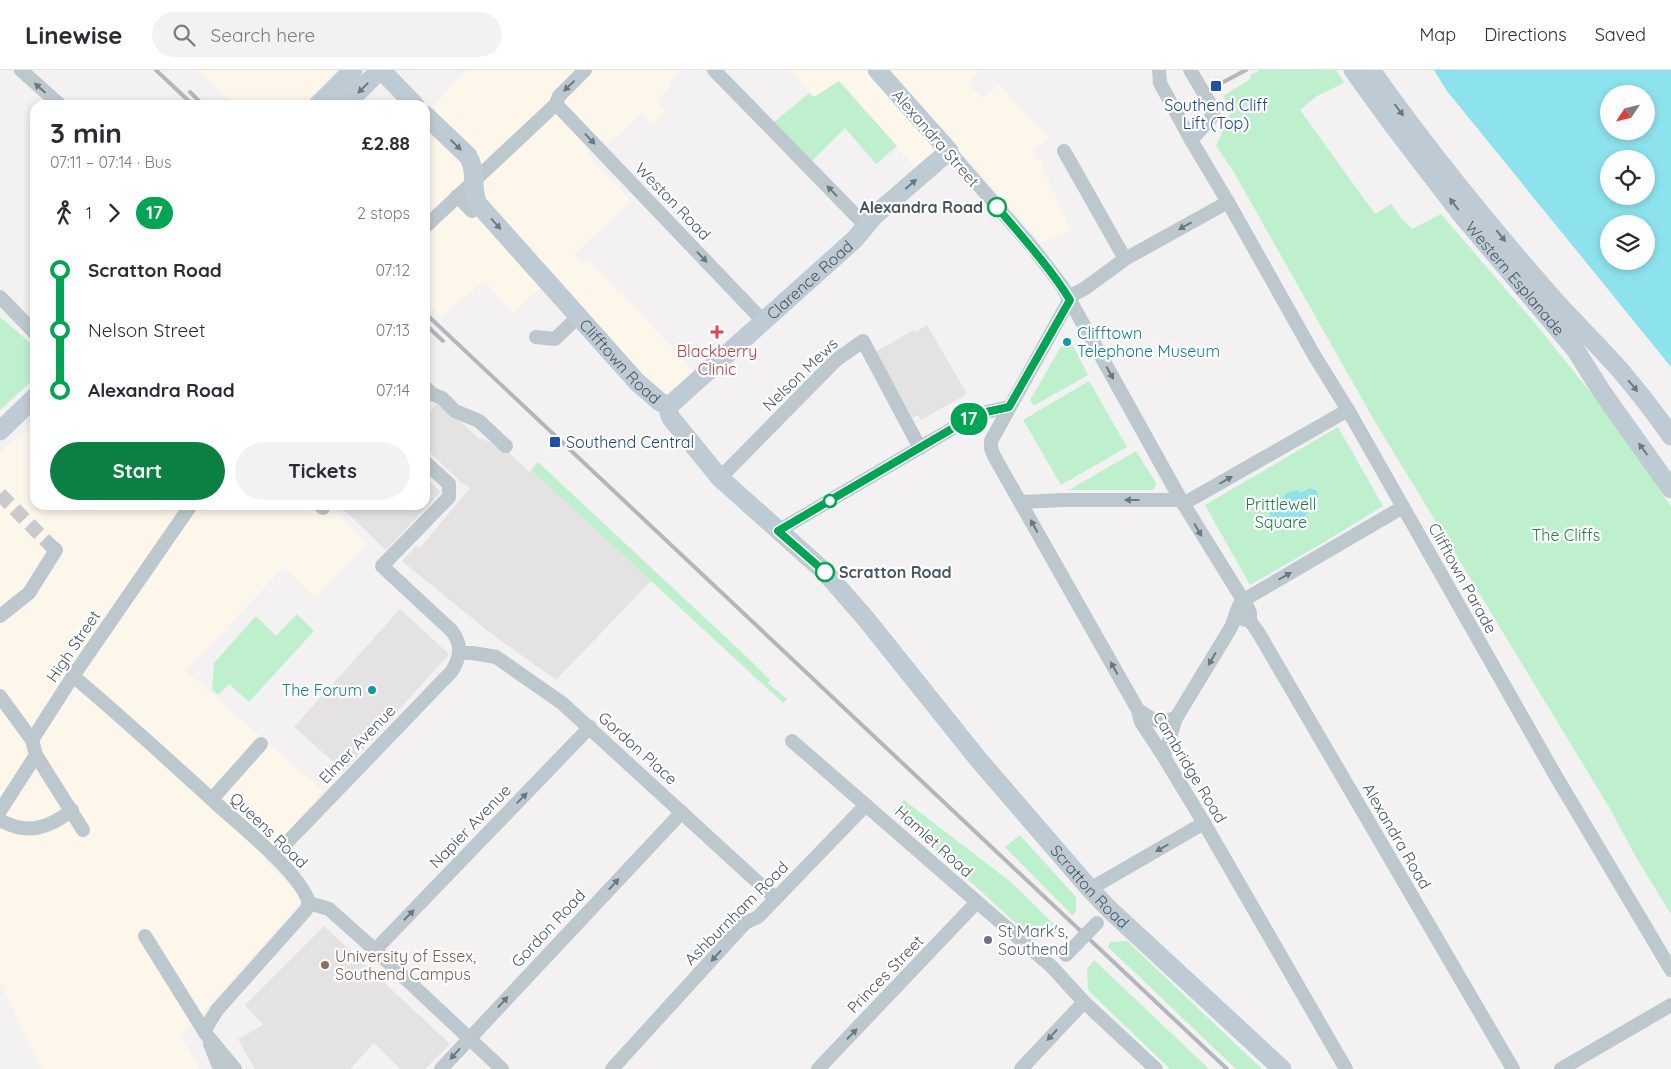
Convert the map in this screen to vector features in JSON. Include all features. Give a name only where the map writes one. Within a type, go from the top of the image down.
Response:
[{"type":"street","points":[[21,70],[54,100]]},
{"type":"street","points":[[323,100],[353,70]]},
{"type":"street","points":[[350,100],[381,70]]},
{"type":"street","name":"Clifftown Road","points":[[381,70],[409,100]]},
{"type":"street","points":[[430,222],[556,104],[559,96],[585,70]]},
{"type":"street","points":[[714,70],[866,226]]},
{"type":"street","name":"Clifftown Parade","points":[[1159,70],[1160,83],[1190,140],[1228,202],[1314,356],[1348,410],[1549,764],[1671,970]]},
{"type":"street","points":[[1190,70],[1214,110],[1212,118],[1190,140]]},
{"type":"street","name":"Western Esplanade","points":[[1353,70],[1461,214],[1575,348],[1602,392],[1671,489]]},
{"type":"street","name":"Western Esplanade","points":[[1371,70],[1448,173],[1551,296],[1627,378],[1671,436]]},
{"type":"street","name":"Alexandra Street","points":[[884,72],[1033,248],[1069,298]]},
{"type":"street","name":"Weston Road","points":[[556,104],[764,322]]},
{"type":"street","name":"Clifftown Road","points":[[430,121],[468,156],[474,170],[474,192],[478,204],[637,382],[660,402],[669,406],[671,418],[720,478],[778,531]]},
{"type":"street","name":"Clarence Road","points":[[669,406],[855,239],[875,215],[949,151]]},
{"type":"street","points":[[1064,151],[1125,258]]},
{"type":"street","points":[[457,196],[472,211]]},
{"type":"street","points":[[778,531],[977,414],[1009,407],[1069,298],[1125,258],[1228,202]]},
{"type":"street","points":[[0,298],[30,327]]},
{"type":"street","name":"Alexandra Road","points":[[1069,298],[1182,502],[1250,613],[1250,621],[1513,1069]]},
{"type":"street","points":[[536,337],[555,339],[579,316]]},
{"type":"street","name":"Nelson Mews","points":[[720,478],[836,360],[863,342],[920,448]]},
{"type":"street","points":[[430,395],[442,398],[455,411],[479,422],[506,446]]},
{"type":"street","points":[[0,431],[30,401]]},
{"type":"street","name":"Cambridge Road","points":[[1009,407],[991,441],[994,456],[1138,710],[1141,722],[1204,823],[1346,1069]]},
{"type":"street","points":[[1021,502],[1062,500],[1182,502],[1348,410]]},
{"type":"street","points":[[0,435],[30,414]]},
{"type":"street","points":[[430,467],[449,484],[449,496],[382,566],[452,631],[459,643],[460,653]]},
{"type":"street","points":[[1164,757],[1176,718],[1230,629],[1236,617],[1238,605],[1403,507]]},
{"type":"street","name":"High Street","points":[[32,740],[73,676],[188,510]]},
{"type":"street","name":"Scratton Road","points":[[778,531],[825,572],[866,618],[978,759],[1090,889],[1103,916],[1282,1069]]},
{"type":"street","points":[[0,616],[29,593],[56,550],[50,545]]},
{"type":"street","points":[[1236,617],[1250,621]]},
{"type":"street","name":"Gordon Place","points":[[460,653],[496,657],[542,688],[590,727],[775,898]]},
{"type":"street","name":"Elmer Avenue","points":[[274,856],[452,671],[460,653]]},
{"type":"street","name":"Queens Road","points":[[73,676],[118,714],[274,856],[303,888],[309,903]]},
{"type":"street","points":[[0,696],[32,740],[36,755],[83,830]]},
{"type":"street","points":[[1138,710],[1157,722],[1165,722],[1176,718]]},
{"type":"street","name":"Napier Avenue","points":[[375,950],[590,727]]},
{"type":"street","name":"Hamlet Road","points":[[792,741],[1052,967],[1084,1002],[1156,1069]]},
{"type":"street","points":[[212,799],[261,744]]},
{"type":"street","points":[[0,811],[36,755]]},
{"type":"street","name":"Ashburnham Road","points":[[612,1069],[745,923],[758,917],[866,805]]},
{"type":"street","points":[[0,820],[17,827],[34,829],[61,819],[72,810]]},
{"type":"street","name":"Gordon Road","points":[[441,1069],[682,812]]},
{"type":"street","points":[[1090,889],[1204,823]]},
{"type":"street","name":"Princes Street","points":[[818,1069],[976,902]]},
{"type":"street","points":[[205,1032],[217,1010],[306,910],[309,903],[329,909],[502,1069]]},
{"type":"street","points":[[1052,967],[1103,916]]},
{"type":"street","points":[[145,936],[205,1032],[235,1069]]},
{"type":"street","points":[[1021,1069],[1084,1002]]},
{"type":"street","points":[[1561,1069],[1671,1005]]},
{"type":"street","points":[[205,1032],[220,1069]]},
{"type":"shaded area","points":[[197,70],[337,70],[308,100],[229,100]]},
{"type":"shaded area","points":[[466,70],[681,70],[668,83],[671,86],[656,101],[666,112],[652,124],[643,113],[608,145],[602,139],[587,153],[632,202],[574,254],[582,262],[587,258],[620,294],[622,293],[694,372],[663,398],[555,275],[513,313],[484,281],[441,316],[430,306],[430,104],[433,107]]},
{"type":"shaded area","points":[[789,70],[982,70],[967,84],[983,98],[999,85],[1050,138],[1034,149],[1071,230],[1042,243],[952,142],[917,170],[839,82],[814,97]]},
{"type":"shaded area","points":[[927,325],[967,394],[921,420],[918,415],[913,418],[875,352],[914,330],[915,332]]},
{"type":"shaded area","points":[[439,401],[478,438],[502,446],[529,472],[531,470],[651,581],[556,680],[489,632],[402,561],[416,546],[419,549],[470,488],[462,483],[430,453],[430,411]]},
{"type":"shaded area","points":[[30,427],[30,510],[335,510],[368,543],[315,599],[284,567],[186,671],[323,791],[264,860],[304,899],[181,1037],[200,1069],[42,1069],[0,982],[0,452]]},
{"type":"shaded area","points":[[430,482],[441,492],[430,504]]},
{"type":"shaded area","points":[[344,510],[424,510],[386,550]]},
{"type":"shaded area","name":"The Forum","points":[[400,609],[449,654],[344,771],[294,727]]},
{"type":"shaded area","name":"University of Essex, Southend Campus","points":[[324,926],[450,1044],[425,1069],[400,1069],[374,1043],[350,1069],[255,1069],[238,1039],[263,1025],[245,1005]]},
{"type":"green space","name":"The Cliffs","points":[[1260,70],[1336,70],[1344,83],[1317,96],[1300,110],[1375,214],[1391,204],[1412,229],[1441,214],[1539,328],[1621,431],[1671,507],[1671,914],[1637,859],[1609,807],[1374,420],[1232,169],[1216,146],[1232,110],[1223,96],[1249,80],[1251,75]]},
{"type":"green space","points":[[839,81],[897,146],[876,164],[845,128],[812,161],[773,123],[809,93],[814,97]]},
{"type":"green space","points":[[0,317],[30,343],[30,383],[0,410]]},
{"type":"green space","points":[[1066,338],[1070,340],[1088,375],[1033,405],[1030,400]]},
{"type":"green space","points":[[1089,381],[1127,447],[1061,485],[1023,420]]},
{"type":"green space","name":"Prittlewell Square","points":[[1338,427],[1383,506],[1250,585],[1205,505]]},
{"type":"green space","points":[[1136,451],[1156,483],[1153,490],[1069,490]]},
{"type":"green space","points":[[538,462],[749,659],[770,680],[768,683],[787,699],[783,703],[531,470]]},
{"type":"green space","points":[[297,614],[314,631],[249,702],[229,684],[218,695],[212,690],[214,663],[256,616],[276,636]]},
{"type":"green space","points":[[904,800],[1012,883],[1060,930],[1051,937],[1034,940],[893,811]]},
{"type":"green space","points":[[1020,835],[1076,897],[1076,910],[1073,916],[1005,847]]},
{"type":"green space","points":[[1127,941],[1262,1069],[1236,1069],[1108,947],[1110,942]]},
{"type":"green space","points":[[1094,960],[1209,1069],[1170,1069],[1088,990],[1087,969]]},
{"type":"water","points":[[1434,70],[1671,70],[1671,367],[1447,91]]},
{"type":"water","points":[[1310,488],[1317,491],[1318,499],[1309,507],[1311,510],[1301,520],[1293,520],[1290,523],[1287,519],[1280,523],[1271,521],[1271,511],[1287,493],[1298,490],[1300,493]]},
{"type":"tunnel","points":[[0,494],[50,545]]},
{"type":"railway","points":[[156,70],[188,100]]},
{"type":"railway","points":[[1216,86],[1246,70]]},
{"type":"railway","points":[[190,92],[198,100]]},
{"type":"railway","points":[[430,318],[1227,1069]]},
{"type":"railway","points":[[430,329],[443,341]]},
{"type":"bus line","name":"17","points":[[825,572],[778,531],[977,414],[1009,407],[1070,300],[1062,286],[1033,248],[997,207]]},
{"type":"place","name":"Southend Cliff Lift (Top)","points":[[1216,86]]},
{"type":"place","name":"Alexandra Road","points":[[997,207]]},
{"type":"place","name":"Blackberry Clinic","points":[[717,332]]},
{"type":"place","name":"Clifftown Telephone Museum","points":[[1067,342]]},
{"type":"place","name":"Southend Central","points":[[555,442]]},
{"type":"place","name":"Scratton Road","points":[[825,572]]},
{"type":"place","name":"The Forum","points":[[372,690]]},
{"type":"place","name":"St Mark's, Southend","points":[[988,940]]},
{"type":"place","name":"University of Essex, Southend Campus","points":[[325,965]]}]
